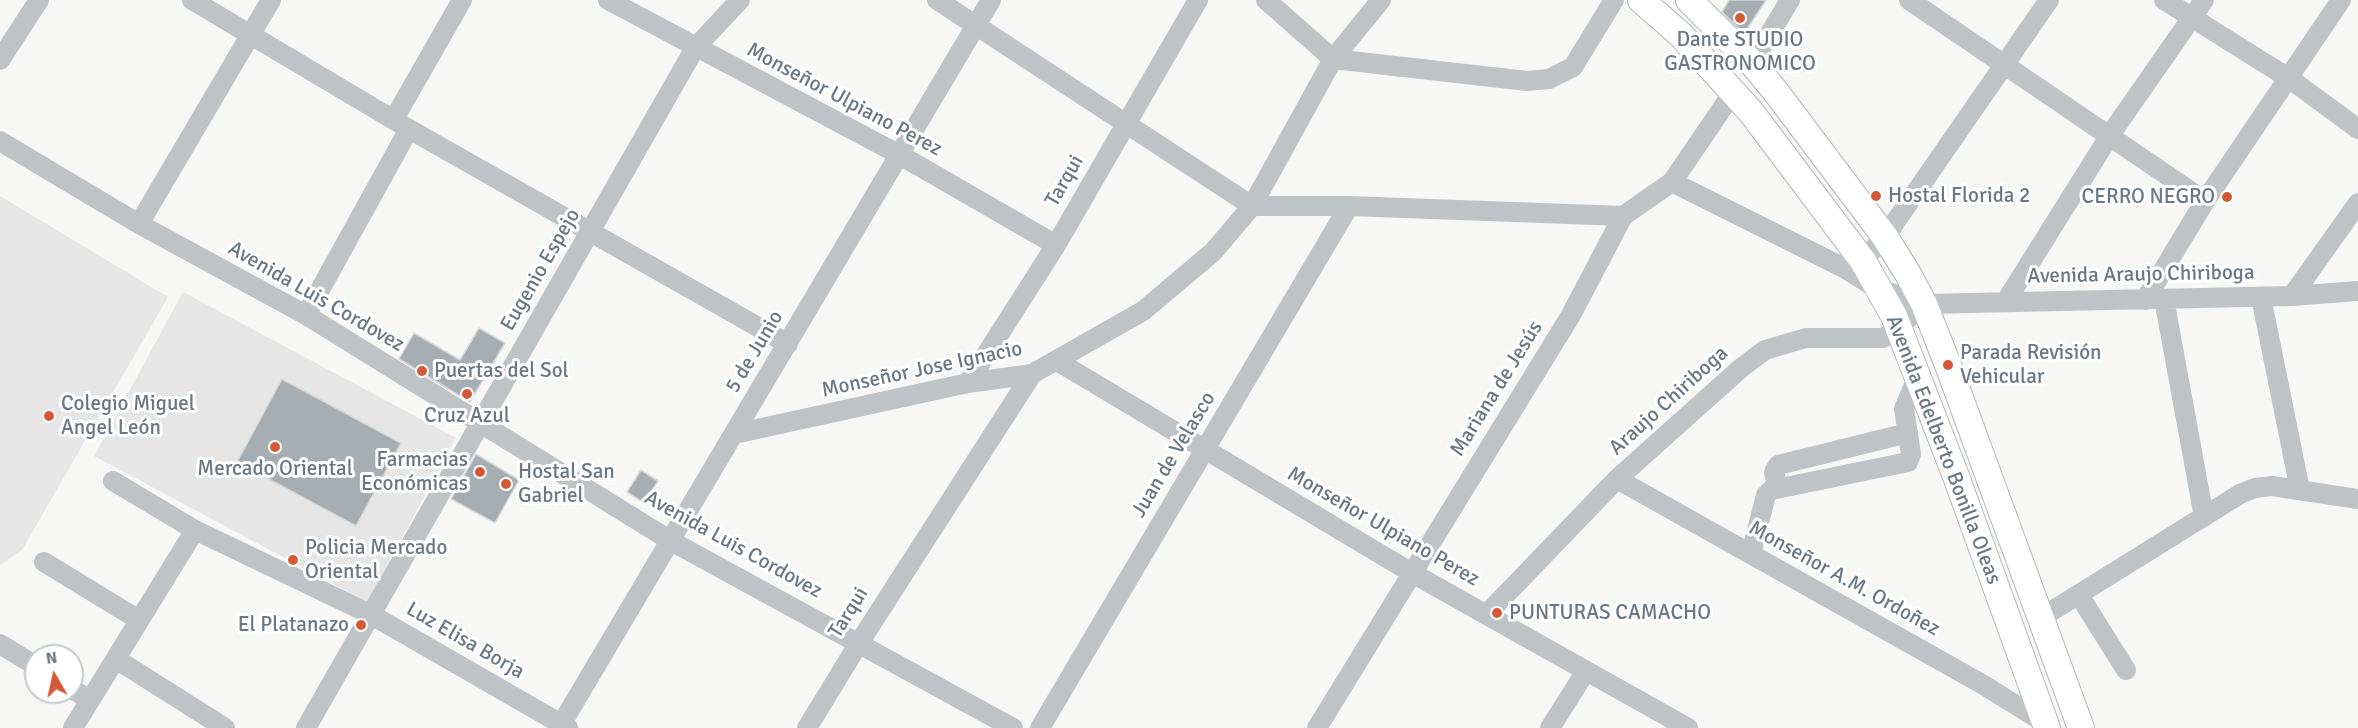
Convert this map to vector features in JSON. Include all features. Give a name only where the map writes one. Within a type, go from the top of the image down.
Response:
[{"type":"main road","name":"Avenida Edelberto Bonilla Oleas","points":[[1641,0],[1681,36],[1734,91],[1863,261],[1899,327],[2046,725]]},
{"type":"main road","name":"Avenida Edelberto Bonilla Oleas","points":[[1689,0],[1752,63],[1885,237],[1924,304],[2081,728]]},
{"type":"street","points":[[0,60],[39,0]]},
{"type":"street","points":[[192,0],[402,124],[788,344]]},
{"type":"street","points":[[138,224],[271,0]]},
{"type":"street","points":[[306,315],[462,0]]},
{"type":"street","name":"Monseñor Ulpiano Perez","points":[[608,0],[900,155],[1056,245]]},
{"type":"street","name":"Eugenio Espejo","points":[[306,728],[696,48],[740,0]]},
{"type":"street","points":[[937,0],[1252,206],[1623,216]]},
{"type":"street","name":"5 de Junio","points":[[563,727],[991,0]]},
{"type":"street","name":"Tarqui","points":[[968,383],[1056,245],[1198,0]]},
{"type":"street","points":[[1266,0],[1333,59],[1527,81],[1549,79],[1573,67],[1614,0]]},
{"type":"street","name":"Monseñor Jose Ignacio","points":[[734,434],[968,383],[1032,374],[1143,311],[1213,252],[1252,206],[1333,59],[1381,0]]},
{"type":"street","points":[[1752,63],[1790,0]]},
{"type":"street","points":[[1909,0],[2205,201]]},
{"type":"street","points":[[1863,261],[1885,237],[2049,0]]},
{"type":"street","points":[[2164,0],[2290,79],[2358,129]]},
{"type":"street","points":[[2006,301],[2110,135],[2204,0]]},
{"type":"street","points":[[2204,517],[2154,299],[2205,201],[2290,79],[2340,0]]},
{"type":"street","name":"Mariana de Jesús","points":[[1317,728],[1571,315],[1623,216],[1672,182],[1734,91]]},
{"type":"street","name":"Avenida Luis Cordovez","points":[[0,141],[138,224],[306,315],[671,541],[1013,728]]},
{"type":"street","points":[[1672,182],[1844,268],[1876,288],[1924,304]]},
{"type":"street","points":[[2292,296],[2358,203]]},
{"type":"street","name":"Juan de Velasco","points":[[1040,728],[1349,207]]},
{"type":"street","name":"Avenida Araujo Chiriboga","points":[[1924,304],[2261,297],[2358,291]]},
{"type":"street","points":[[2261,297],[2300,490]]},
{"type":"street","name":"Araujo Chiriboga","points":[[1486,615],[1617,479],[1741,368],[1765,351],[1806,338],[1874,340],[1892,333],[1924,304]]},
{"type":"street","name":"Monseñor Ulpiano Perez","points":[[1057,361],[1412,573],[1688,728]]},
{"type":"street","name":"Tarqui","points":[[807,728],[1032,374]]},
{"type":"street","points":[[1751,554],[1766,495],[1778,488],[1783,490],[1908,462],[1911,454],[1904,409],[1918,376]]},
{"type":"street","points":[[1778,488],[1774,472],[1779,465],[1908,433]]},
{"type":"street","name":"Monseñor A.M. Ordoñez","points":[[1617,479],[1982,684],[2046,725]]},
{"type":"street","name":"Luz Elisa Borja","points":[[113,481],[195,530],[370,614],[563,727]]},
{"type":"street","points":[[2039,619],[2255,488],[2272,486],[2358,499]]},
{"type":"street","points":[[73,728],[195,530]]},
{"type":"street","points":[[44,562],[139,620]]},
{"type":"street","points":[[2079,595],[2126,670]]},
{"type":"street","points":[[0,644],[24,659]]},
{"type":"street","points":[[116,659],[225,728]]},
{"type":"street","points":[[1550,728],[1586,671]]},
{"type":"street","points":[[84,696],[90,700]]},
{"type":"shaded area","name":"Colegio Miguel Angel León","points":[[0,196],[168,297],[22,550],[0,565]]},
{"type":"shaded area","name":"Mercado Oriental","points":[[183,292],[456,438],[367,602],[94,456]]},
{"type":"building","name":"Dante STUDIO GASTRONOMICO","points":[[1729,0],[1766,0],[1744,34],[1722,12]]},
{"type":"building","points":[[479,328],[505,343],[470,402],[399,359],[414,333],[460,360]]},
{"type":"building","points":[[282,379],[401,443],[356,526],[237,462]]},
{"type":"building","points":[[476,454],[519,480],[495,523],[451,499]]},
{"type":"building","points":[[641,470],[658,481],[644,503],[627,492]]},
{"type":"place","name":"Dante STUDIO GASTRONOMICO","points":[[1740,18]]},
{"type":"place","name":"Hostal Florida 2","points":[[1876,196]]},
{"type":"place","name":"CERRO NEGRO","points":[[2227,197]]},
{"type":"place","name":"Parada Revisión Vehicular","points":[[1948,365]]},
{"type":"place","name":"Puertas del Sol","points":[[422,371]]},
{"type":"place","name":"Cruz Azul","points":[[467,394]]},
{"type":"place","name":"Colegio Miguel Angel León","points":[[49,416]]},
{"type":"place","name":"Mercado Oriental","points":[[275,447]]},
{"type":"place","name":"Farmacias Económicas","points":[[480,472]]},
{"type":"place","name":"Hostal San Gabriel","points":[[506,484]]},
{"type":"place","name":"Policia Mercado Oriental","points":[[293,560]]},
{"type":"place","name":"PUNTURAS CAMACHO","points":[[1497,613]]},
{"type":"place","name":"El Platanazo","points":[[361,625]]}]
